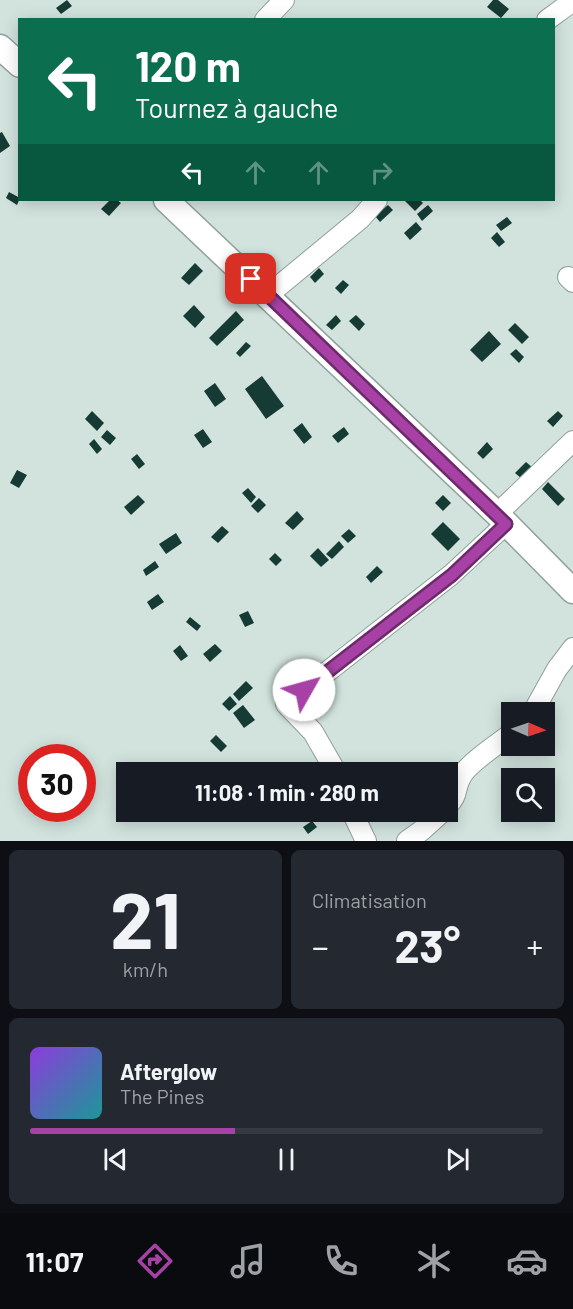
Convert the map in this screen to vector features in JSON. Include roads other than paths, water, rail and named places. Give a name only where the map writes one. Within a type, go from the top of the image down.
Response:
[{"type":"main road","points":[[0,47],[18,62]]},
{"type":"main road","points":[[167,201],[502,519],[573,591]]},
{"type":"street","points":[[267,18],[284,0]]},
{"type":"street","points":[[550,18],[573,1]]},
{"type":"street","points":[[267,295],[360,219],[376,201]]},
{"type":"street","points":[[330,762],[314,732],[286,704],[452,575],[573,441]]},
{"type":"street","points":[[539,702],[557,669],[573,648]]},
{"type":"street","points":[[458,788],[461,776],[501,742]]},
{"type":"street","points":[[357,822],[366,841]]},
{"type":"street","points":[[406,841],[431,822]]}]
